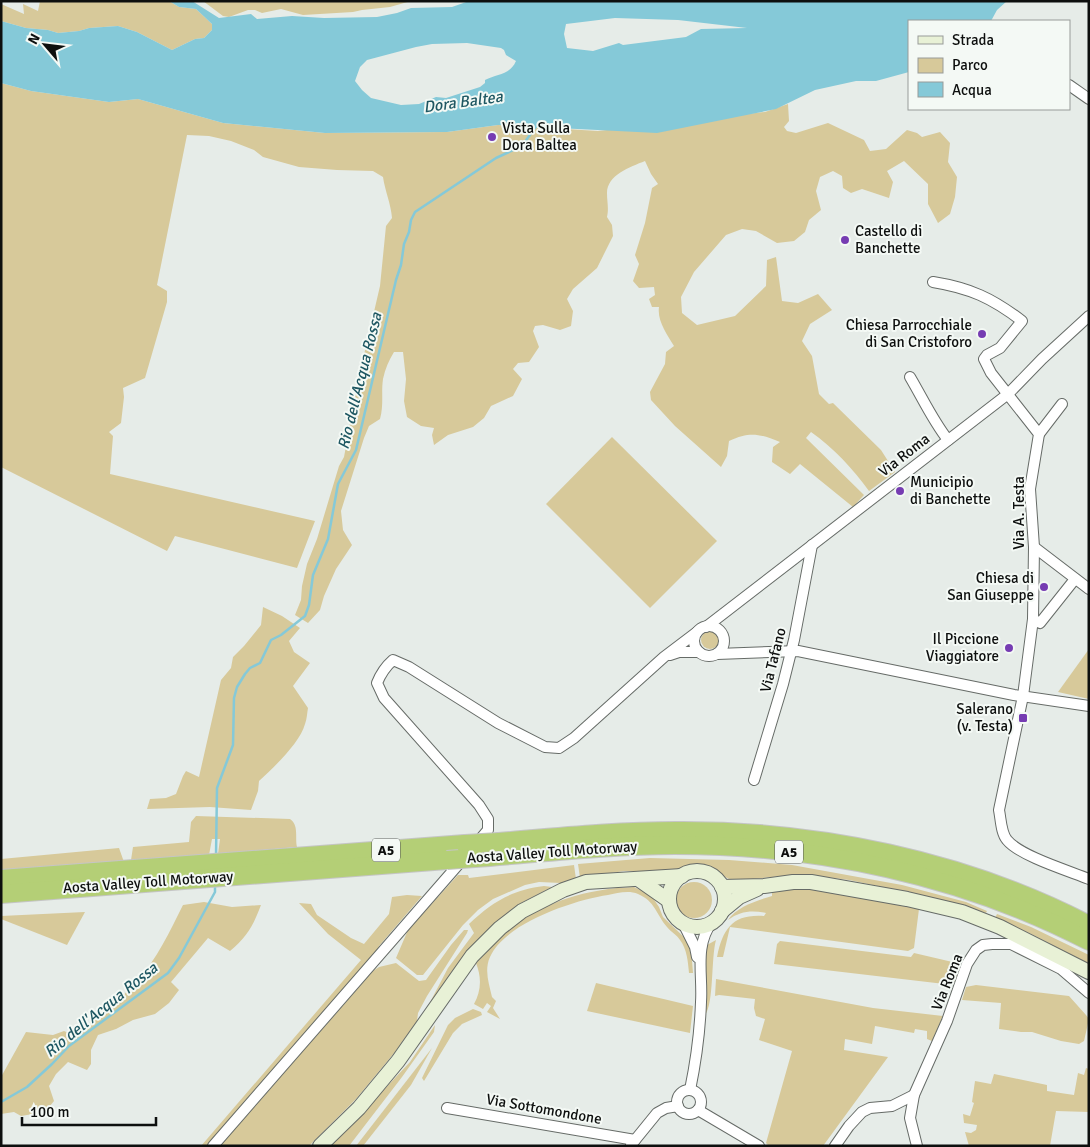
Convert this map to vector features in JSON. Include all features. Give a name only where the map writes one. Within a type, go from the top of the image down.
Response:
[{"type":"highway","name":"Aosta Valley Toll Motorway","points":[[299,864],[447,860],[499,842],[637,832],[720,831],[796,837],[873,850],[940,867],[1018,894],[1089,925]]},
{"type":"highway","name":"Aosta Valley Toll Motorway","points":[[1,879],[135,876],[470,851],[674,845],[736,847],[794,852],[870,864],[944,883],[1011,906],[1089,941]]},
{"type":"highway","name":"Aosta Valley Toll Motorway","points":[[1,894],[116,877]]},
{"type":"main road","points":[[320,1146],[359,1108],[398,1061],[472,956],[500,928],[522,911],[563,890],[586,882],[682,876],[693,872],[701,872],[714,878],[722,887],[725,901],[722,912]]},
{"type":"main road","points":[[668,900],[673,886],[682,876]]},
{"type":"main road","points":[[638,879],[668,900],[672,912],[683,923],[695,927],[712,922],[739,897],[764,886]]},
{"type":"main road","points":[[722,887],[764,886],[793,882],[834,886],[962,912],[1000,927],[1089,972]]},
{"type":"street","points":[[1070,85],[1089,100]]},
{"type":"street","points":[[932,282],[971,290],[1006,308],[1022,321],[1000,348],[987,355],[984,359],[991,372],[1039,434],[1062,404]]},
{"type":"street","name":"Via Roma","points":[[213,1146],[488,830],[488,819],[485,812],[384,698],[377,683],[383,669],[393,660],[399,662],[498,723],[545,747],[559,748],[574,738],[664,657],[702,630],[1008,394],[1042,359],[1089,316]]},
{"type":"street","points":[[910,377],[928,407],[934,423],[948,440]]},
{"type":"street","name":"Via A. Testa","points":[[1039,434],[1030,490],[1034,547],[1033,619],[1023,696],[1000,810],[1002,828],[1007,840],[1025,853],[1089,879]]},
{"type":"street","name":"Via Tafano","points":[[754,780],[784,684],[812,545]]},
{"type":"street","points":[[1034,547],[1089,589]]},
{"type":"street","points":[[1033,619],[1040,623],[1075,579]]},
{"type":"street","name":"Via Roma","points":[[721,633],[729,608]]},
{"type":"street","points":[[699,652],[695,640],[702,630],[710,626],[721,633],[730,644],[749,652]]},
{"type":"street","points":[[717,654],[723,646],[721,633]]},
{"type":"street","points":[[664,657],[679,652],[699,652],[708,656],[749,652],[791,651],[827,656],[1023,696],[1089,706]]},
{"type":"street","points":[[700,970],[703,940],[706,930],[712,922]]},
{"type":"street","points":[[683,923],[695,947],[700,970],[702,1000],[695,1067],[690,1090]]},
{"type":"street","name":"Via Roma","points":[[917,1146],[910,1118],[914,1095],[947,1021],[967,964],[976,950],[983,946],[1011,944],[1061,969],[1089,993]]},
{"type":"street","points":[[690,1090],[699,1095],[701,1105],[692,1114],[686,1113],[678,1106],[680,1095],[684,1091],[690,1090]]},
{"type":"street","points":[[835,1146],[862,1112],[870,1108],[892,1106],[914,1095]]},
{"type":"street","name":"Via Sottomondone","points":[[447,1108],[633,1143],[657,1113],[666,1108],[678,1106]]},
{"type":"street","points":[[892,1106],[910,1118]]},
{"type":"street","points":[[698,1110],[759,1146]]},
{"type":"green space","points":[[40,1],[169,1],[179,7],[196,9],[212,24],[212,30],[204,38],[195,39],[172,50],[137,32],[118,26],[58,33],[26,28],[1,21],[1,4],[24,14],[23,4],[38,11]]},
{"type":"green space","points":[[203,1],[411,1],[390,7],[353,12],[303,15],[281,9],[262,13],[248,10],[229,17],[223,16]]},
{"type":"green space","points":[[1,83],[31,91],[109,102],[138,99],[223,123],[325,133],[447,132],[498,125],[598,131],[765,112],[788,104],[789,121],[784,127],[787,131],[796,133],[828,123],[864,140],[870,151],[886,149],[907,130],[917,133],[922,137],[940,132],[950,143],[948,162],[957,177],[955,197],[950,214],[938,223],[928,204],[928,184],[904,161],[887,171],[893,182],[889,198],[862,189],[851,193],[843,188],[842,176],[833,171],[820,177],[816,191],[821,210],[809,220],[805,232],[794,241],[777,243],[756,231],[742,229],[726,235],[694,272],[681,297],[682,313],[697,325],[735,316],[766,286],[767,260],[776,257],[782,301],[798,303],[818,294],[832,310],[810,324],[802,341],[812,356],[819,394],[829,404],[833,403],[881,450],[895,472],[869,491],[843,459],[811,432],[806,438],[864,495],[853,507],[800,464],[790,474],[772,462],[773,447],[780,442],[767,437],[749,435],[729,441],[727,456],[721,467],[675,426],[651,400],[650,392],[665,364],[666,352],[674,346],[661,322],[659,307],[652,307],[649,299],[655,295],[654,287],[639,288],[633,281],[639,264],[635,255],[645,223],[652,188],[658,184],[645,161],[620,172],[608,187],[607,217],[612,225],[613,236],[597,268],[573,289],[567,299],[573,311],[571,326],[560,330],[543,325],[535,326],[533,331],[539,347],[529,362],[518,363],[513,369],[522,379],[513,396],[491,406],[484,418],[473,427],[448,435],[434,445],[432,435],[434,428],[421,426],[407,417],[404,401],[406,379],[403,352],[394,352],[387,365],[383,379],[380,419],[369,426],[341,511],[343,530],[352,545],[336,569],[320,610],[308,623],[295,615],[301,600],[307,564],[317,539],[339,466],[344,457],[353,402],[380,286],[386,226],[392,218],[383,177],[373,171],[299,167],[263,157],[254,150],[231,141],[209,136],[187,135],[157,285],[167,291],[167,302],[145,378],[123,388],[124,397],[121,423],[109,432],[113,436],[110,474],[315,521],[297,568],[175,536],[167,551],[1,467]]},
{"type":"green space","points":[[612,437],[717,541],[650,608],[546,504]]},
{"type":"green space","points":[[263,607],[282,616],[300,628],[289,641],[294,652],[310,663],[293,686],[308,708],[306,720],[298,739],[259,781],[258,791],[251,810],[210,807],[147,809],[150,799],[166,798],[176,794],[186,771],[199,777],[221,680],[231,668],[233,657],[261,625]]},
{"type":"green space","points":[[710,631],[716,634],[719,640],[716,646],[710,649],[704,646],[701,640],[704,634]]},
{"type":"green space","points":[[1089,649],[1089,699],[1058,692]]},
{"type":"green space","points":[[196,816],[290,819],[296,828],[297,847],[218,854],[220,839],[212,839],[209,855],[131,860],[133,847],[189,842],[191,822]]},
{"type":"green space","points":[[119,848],[124,862],[1,871],[1,859]]},
{"type":"green space","points":[[650,858],[729,860],[792,865],[902,885],[966,902],[987,911],[986,913],[951,902],[849,880],[803,874],[733,881],[707,868],[696,866],[684,867],[674,871],[624,871],[580,878],[578,864]]},
{"type":"green space","points":[[574,865],[576,879],[561,883],[539,882],[525,885],[493,899],[478,910],[463,925],[423,975],[417,975],[396,958],[408,930],[458,875],[468,875],[469,878]]},
{"type":"green space","points":[[694,882],[707,887],[712,900],[707,913],[694,918],[681,913],[676,900],[681,887]]},
{"type":"green space","points":[[544,886],[552,887],[521,903],[478,939],[427,1008],[448,968],[474,933],[469,924],[486,909],[503,898]]},
{"type":"green space","points":[[634,887],[651,895],[663,917],[688,941],[691,949],[693,973],[689,973],[684,947],[663,922],[652,904],[638,894],[631,892],[619,893],[577,902],[560,908],[542,915],[510,934],[498,945],[490,957],[487,967],[492,997],[496,1001],[493,1008],[500,1019],[487,1012],[491,1006],[487,1003],[483,1009],[474,1004],[480,984],[476,963],[491,945],[508,930],[526,917],[567,898],[611,889]]},
{"type":"green space","points":[[811,888],[891,902],[919,909],[914,948],[908,951],[730,927],[723,957],[717,957],[726,931],[731,925],[744,917],[764,916],[766,913],[746,912],[728,920],[736,911],[772,896],[772,889]]},
{"type":"green space","points":[[422,896],[207,1146],[201,1146],[361,960],[328,934],[299,903],[311,904],[317,915],[351,938],[364,944],[389,914],[392,897]]},
{"type":"green space","points":[[204,902],[232,907],[261,905],[249,931],[230,951],[208,938],[171,982],[179,990],[169,1003],[155,1014],[133,1020],[116,1029],[98,1035],[91,1050],[91,1064],[87,1070],[68,1062],[56,1074],[49,1086],[54,1101],[45,1112],[21,1116],[14,1112],[1,1114],[1,1077],[26,1032],[53,1035],[64,1031],[76,1036],[123,996],[151,964],[183,905]]},
{"type":"green space","points":[[85,912],[67,945],[1,919],[1,916]]},
{"type":"green space","points":[[997,914],[1031,927],[1089,955],[1089,964],[995,918]]},
{"type":"green space","points":[[464,930],[468,930],[467,933],[427,996],[418,1013],[417,1021],[395,1052],[356,1099],[309,1146],[220,1146],[373,971],[379,967],[396,963],[419,981],[426,980]]},
{"type":"green space","points":[[716,940],[710,1001],[705,1015],[707,994],[705,953],[707,945]]},
{"type":"green space","points":[[780,941],[911,957],[914,953],[961,964],[953,985],[774,964],[777,944]]},
{"type":"green space","points":[[716,979],[873,1008],[943,1016],[932,1041],[927,1039],[927,1031],[915,1029],[914,1033],[875,1026],[872,1044],[845,1039],[844,1050],[888,1057],[823,1146],[769,1146],[766,1143],[792,1051],[759,1040],[765,1019],[756,1016],[754,1008],[755,999],[715,996]]},
{"type":"green space","points":[[596,983],[693,1006],[690,1033],[587,1011]]},
{"type":"green space","points":[[976,985],[1069,996],[1089,1019],[1084,1041],[1079,1044],[1061,1041],[1032,1032],[999,1029],[1001,1003],[962,1000],[966,987]]},
{"type":"green space","points":[[473,1009],[481,1012],[482,1015],[462,1024],[453,1033],[424,1081],[422,1078],[448,1025],[455,1018]]},
{"type":"green space","points":[[435,1025],[434,1032],[349,1146],[331,1146],[410,1062]]},
{"type":"green space","points":[[432,1048],[411,1085],[363,1146],[356,1146]]},
{"type":"green space","points":[[1086,1068],[1089,1069],[1089,1112],[1056,1111],[1050,1146],[969,1146],[965,1132],[971,1133],[976,1130],[977,1125],[964,1123],[963,1114],[970,1116],[974,1103],[972,1102],[975,1081],[991,1084],[994,1074],[1047,1085],[1047,1091],[1074,1095],[1078,1073],[1084,1075]]},
{"type":"water","name":"Dora Baltea","points":[[169,1],[192,1],[219,18],[251,14],[257,19],[292,16],[324,18],[377,17],[411,8],[452,7],[469,1],[1007,1],[997,10],[992,20],[908,20],[908,72],[876,81],[856,81],[815,90],[776,109],[657,133],[498,125],[447,132],[325,133],[223,123],[138,99],[109,102],[31,91],[1,83],[1,21],[26,28],[58,33],[118,26],[137,32],[172,50],[195,39],[204,38],[212,30],[212,24],[196,9],[179,7]],"holes":[[[615,18],[678,20],[747,28],[701,29],[686,37],[623,45],[619,43],[593,51],[567,48],[564,34],[566,24]],[[467,43],[501,48],[506,55],[516,61],[510,69],[503,74],[485,80],[485,83],[480,87],[446,98],[436,97],[419,104],[401,105],[371,98],[355,81],[360,67],[367,60],[416,47],[432,44]]]},
{"type":"waterway","name":"Rio dell'Acqua Rossa","points":[[216,856],[217,788],[233,745],[234,698],[237,687],[250,668],[260,663],[271,640],[281,635],[305,616],[309,605],[313,575],[328,539],[338,484],[356,450],[411,220],[415,212],[496,158],[522,146],[537,125]]},
{"type":"waterway","name":"Rio dell'Acqua Rossa","points":[[1,1102],[27,1087],[69,1046],[168,973],[179,958],[215,892],[215,884]]},
{"type":"place","name":"Vista Sulla Dora Baltea","points":[[492,137]]},
{"type":"place","name":"Castello di Banchette","points":[[845,240]]},
{"type":"place","name":"Chiesa Parrocchiale di San Cristoforo","points":[[982,334]]},
{"type":"place","name":"Municipio di Banchette","points":[[900,491]]},
{"type":"place","name":"Chiesa di San Giuseppe","points":[[1044,587]]},
{"type":"place","name":"Il Piccione Viaggiatore","points":[[1009,648]]},
{"type":"place","name":"Salerano (v. Testa)","points":[[1023,718]]}]
